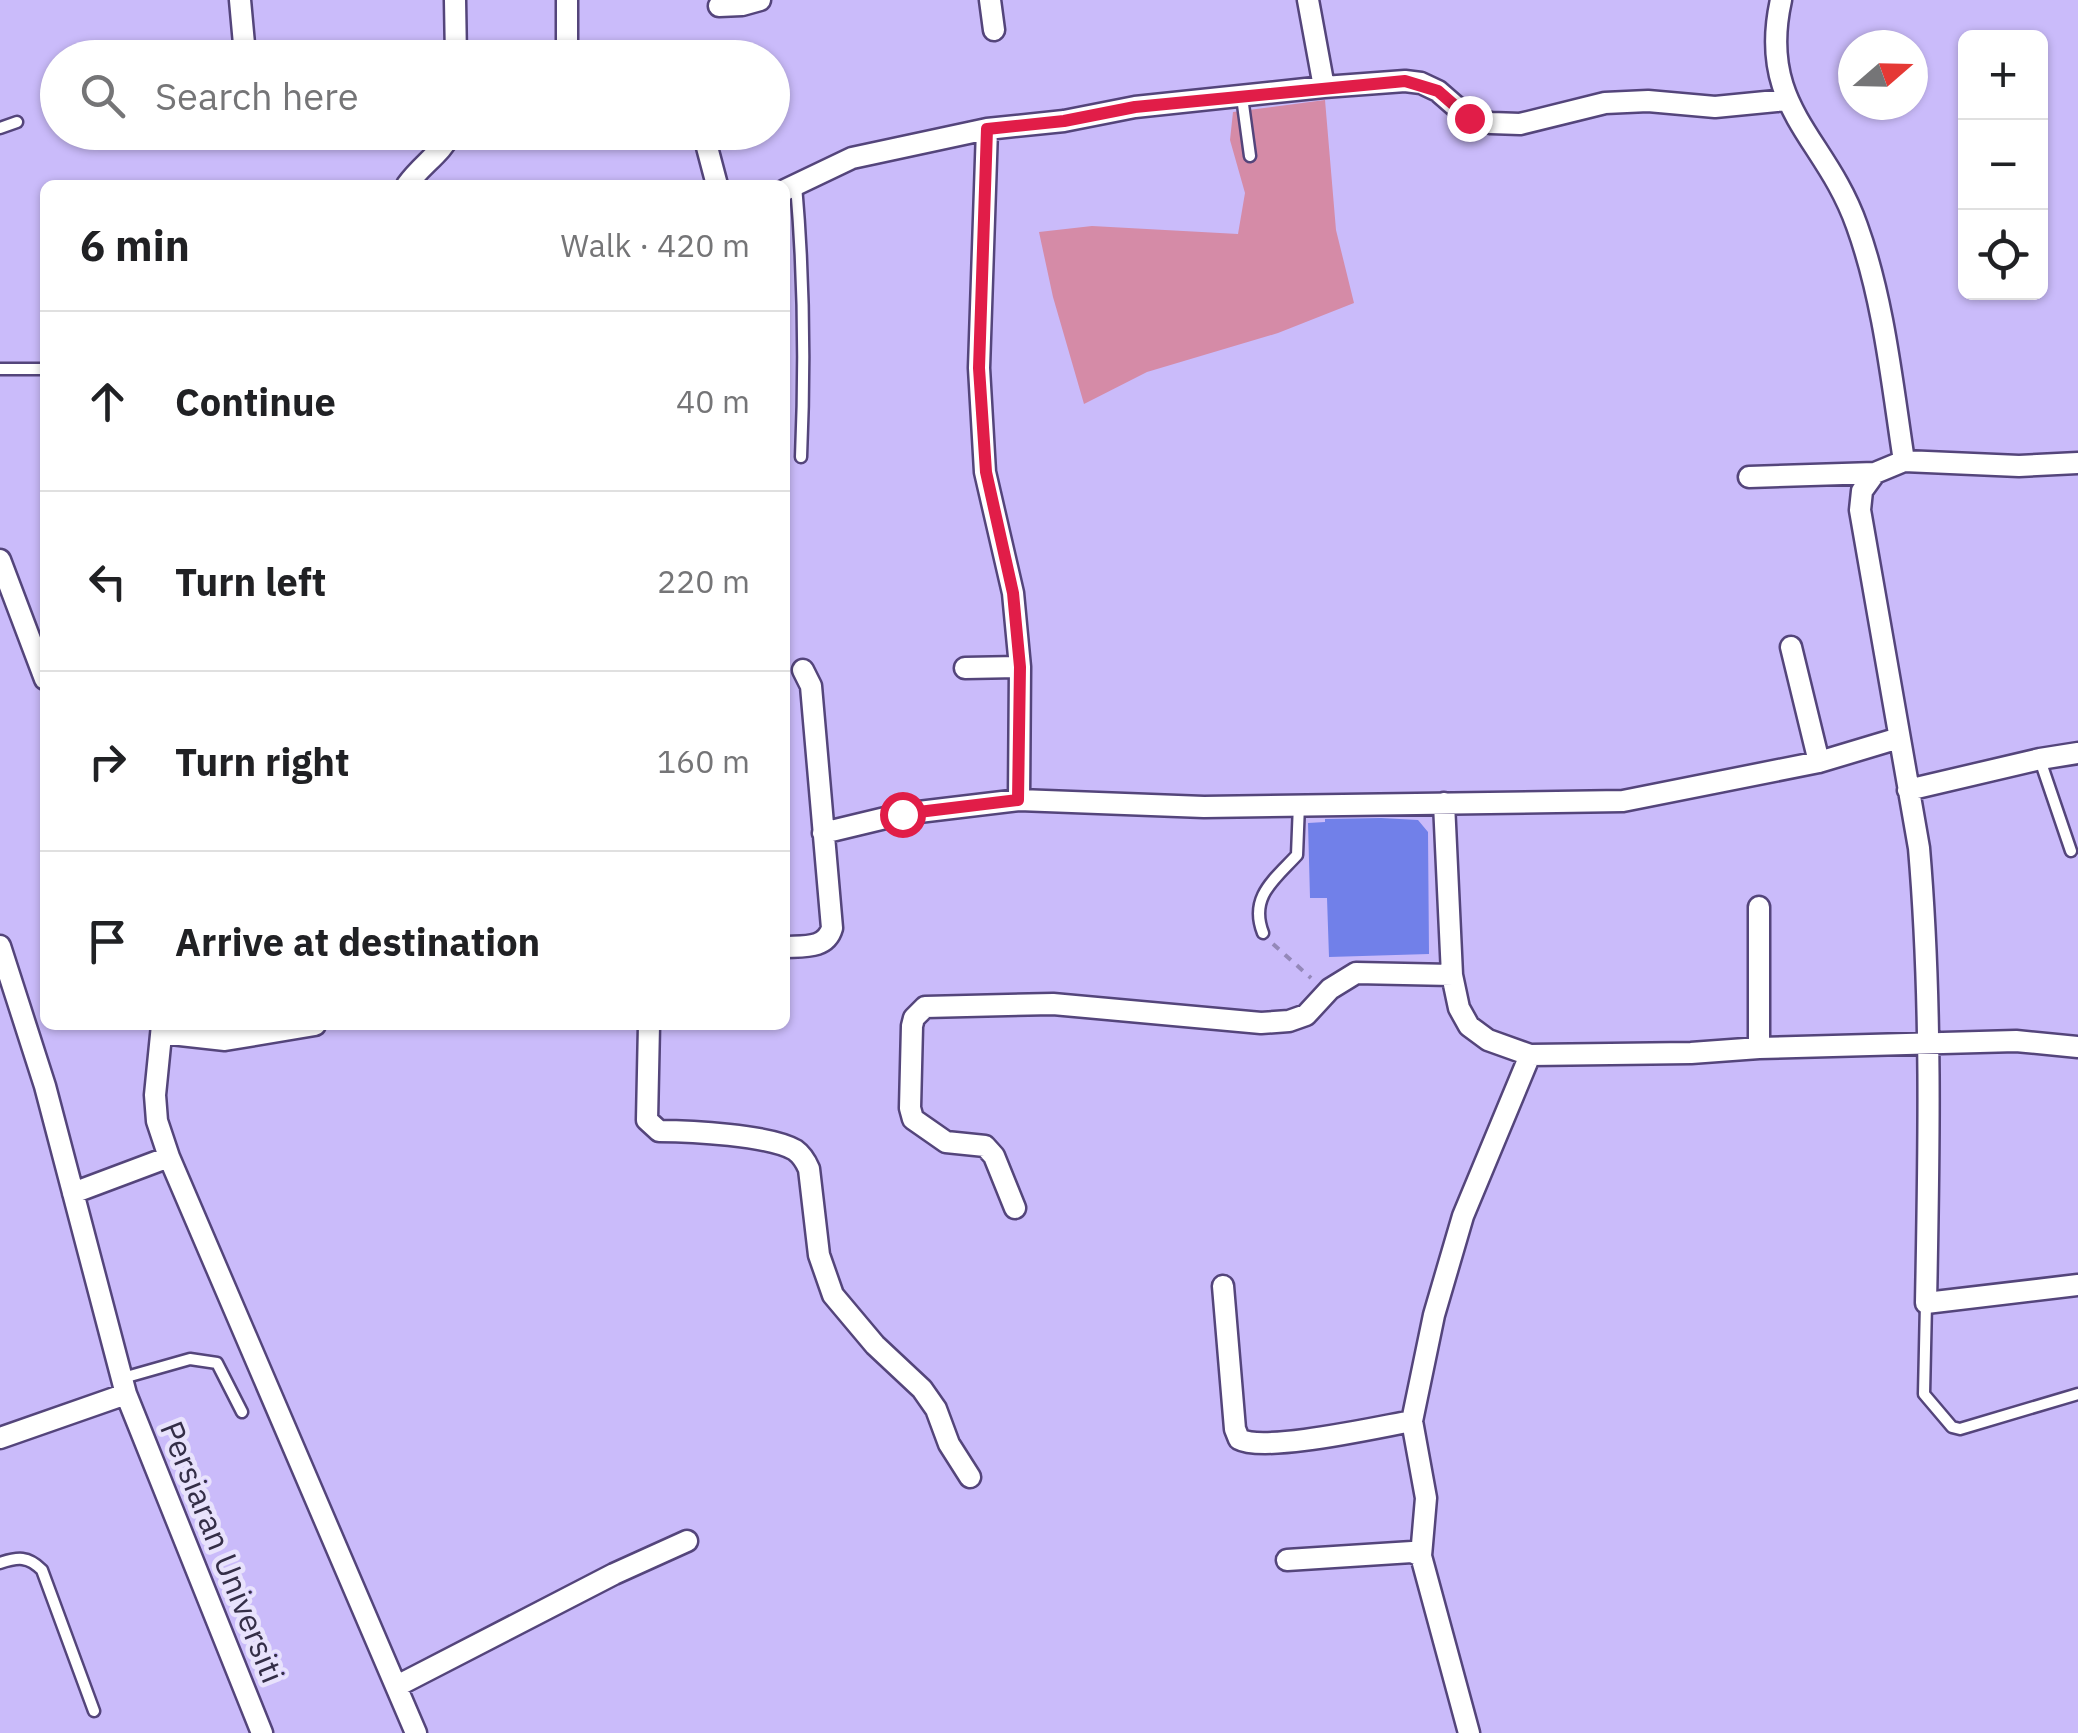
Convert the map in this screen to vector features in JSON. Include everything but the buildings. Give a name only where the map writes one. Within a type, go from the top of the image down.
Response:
[{"type":"street","points":[[240,0],[244,40]]},
{"type":"street","points":[[455,0],[456,40]]},
{"type":"street","points":[[567,0],[567,40]]},
{"type":"street","points":[[718,6],[760,0]]},
{"type":"street","points":[[990,0],[994,30]]},
{"type":"street","points":[[1308,0],[1324,87]]},
{"type":"street","points":[[1782,0],[1776,32],[1786,100],[1844,192],[1858,228],[1885,338],[1904,461]]},
{"type":"street","points":[[790,187],[852,158],[987,129],[1064,121],[1135,107],[1324,87],[1421,83],[1438,91],[1469,118],[1520,124],[1605,103],[1648,100],[1715,106],[1786,100]]},
{"type":"street","points":[[987,129],[980,386],[986,472],[1013,593],[1020,667],[1018,800]]},
{"type":"street","points":[[411,180],[443,150]]},
{"type":"street","points":[[708,150],[716,180]]},
{"type":"street","points":[[1749,477],[1875,473],[1904,461],[2019,466],[2078,463]]},
{"type":"street","points":[[1875,473],[1862,490],[1860,510],[1921,866],[1930,1045],[1926,1303],[2078,1285]]},
{"type":"street","points":[[0,560],[40,666]]},
{"type":"street","points":[[1791,647],[1819,762]]},
{"type":"street","points":[[790,947],[815,945],[830,935],[811,686],[796,667]]},
{"type":"street","points":[[965,668],[1020,667]]},
{"type":"street","points":[[824,834],[902,814],[1018,800],[1204,806],[1623,801],[1819,762],[1899,738]]},
{"type":"street","points":[[1908,790],[2078,753]]},
{"type":"street","points":[[1444,803],[1452,975],[1459,1008],[1469,1026],[1488,1040],[1530,1055],[2016,1042],[2078,1047]]},
{"type":"street","points":[[1758,1048],[1759,906]]},
{"type":"street","name":"Persiaran Universiti","points":[[0,946],[8,993],[73,1194],[124,1386],[262,1733]]},
{"type":"street","points":[[1015,1208],[990,1150],[980,1143],[946,1142],[913,1119],[912,1026],[925,1007],[1052,1004],[1261,1023],[1306,1015],[1343,978],[1369,971],[1452,975]]},
{"type":"street","points":[[162,1030],[156,1108],[170,1157],[416,1733]]},
{"type":"street","points":[[168,1030],[225,1040],[285,1030]]},
{"type":"street","points":[[649,1030],[648,1120],[659,1131],[694,1130],[778,1144],[804,1159],[810,1169],[819,1255],[832,1295],[875,1345],[922,1389],[970,1477]]},
{"type":"street","points":[[1469,1733],[1421,1556],[1426,1498],[1412,1421],[1434,1315],[1463,1216],[1530,1055]]},
{"type":"street","points":[[73,1194],[170,1157]]},
{"type":"street","points":[[1223,1286],[1235,1430],[1239,1439],[1246,1443],[1287,1442],[1412,1421]]},
{"type":"street","points":[[0,1438],[124,1386]]},
{"type":"street","points":[[398,1686],[614,1574],[688,1541]]},
{"type":"street","points":[[1287,1560],[1412,1552],[1421,1556]]},
{"type":"lane","points":[[1242,97],[1250,156]]},
{"type":"lane","points":[[0,128],[16,122]]},
{"type":"lane","points":[[790,187],[804,275],[806,359],[800,457]]},
{"type":"lane","points":[[0,369],[40,369]]},
{"type":"lane","points":[[2040,759],[2071,851]]},
{"type":"lane","points":[[1263,933],[1258,905],[1263,890],[1297,855],[1299,803]]},
{"type":"lane","points":[[1926,1303],[1924,1394],[1952,1426],[1960,1429],[2078,1394]]},
{"type":"lane","points":[[124,1386],[190,1359],[218,1364],[242,1412]]},
{"type":"lane","points":[[0,1563],[18,1557],[32,1560],[42,1570],[94,1710]]},
{"type":"path","points":[[1263,933],[1296,966],[1330,989]]},
{"type":"shaded area","points":[[1325,100],[1336,230],[1354,303],[1278,333],[1147,372],[1084,404],[1039,232],[1092,226],[1238,234],[1245,193],[1230,140],[1233,112]]},
{"type":"route","points":[[902,814],[1018,800],[1020,667],[1013,593],[986,472],[979,368],[987,129],[1064,121],[1135,107],[1405,81],[1438,91],[1469,118]]}]
